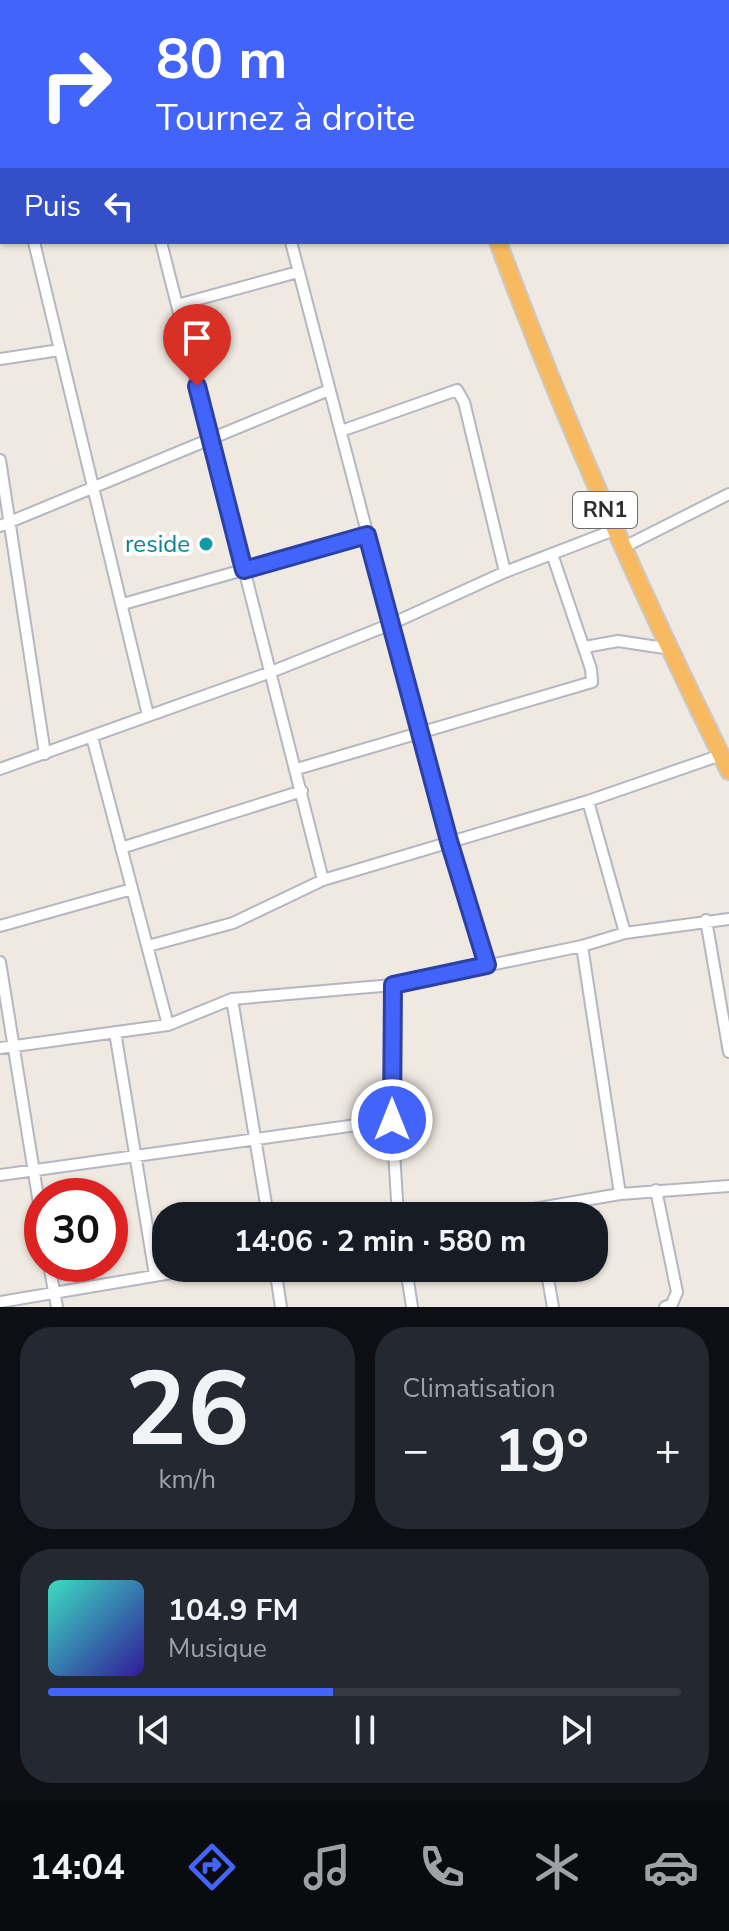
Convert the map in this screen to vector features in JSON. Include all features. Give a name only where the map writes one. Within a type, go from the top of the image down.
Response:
[{"type":"highway","name":"RN1","points":[[499,244],[556,398],[622,548],[726,762]]},
{"type":"street","points":[[34,244],[148,715]]},
{"type":"street","points":[[162,244],[323,880]]},
{"type":"street","points":[[291,244],[449,841],[487,965]]},
{"type":"street","points":[[177,305],[298,272]]},
{"type":"street","points":[[0,359],[60,350]]},
{"type":"street","points":[[5,524],[329,390]]},
{"type":"street","points":[[341,431],[457,390],[464,402],[505,572]]},
{"type":"street","points":[[0,460],[5,524],[45,754]]},
{"type":"street","points":[[622,548],[729,494]]},
{"type":"street","points":[[0,769],[271,672],[391,624],[505,572],[614,530]]},
{"type":"street","points":[[123,604],[367,535]]},
{"type":"street","points":[[297,769],[592,682],[585,647],[552,554]]},
{"type":"street","points":[[585,647],[618,641],[671,649]]},
{"type":"street","points":[[92,737],[168,1025]]},
{"type":"street","points":[[148,946],[233,923],[323,880],[726,762]]},
{"type":"street","points":[[121,848],[302,791]]},
{"type":"street","points":[[588,801],[625,933]]},
{"type":"street","points":[[0,926],[132,889]]},
{"type":"street","points":[[0,1048],[168,1025],[232,999],[393,985],[582,946],[625,933],[729,919]]},
{"type":"street","points":[[706,920],[729,1052]]},
{"type":"street","points":[[582,946],[620,1194]]},
{"type":"street","points":[[0,962],[34,1178]]},
{"type":"street","points":[[393,985],[392,1120],[397,1202]]},
{"type":"street","points":[[232,999],[266,1202]]},
{"type":"street","points":[[115,1032],[152,1257]]},
{"type":"street","points":[[0,1175],[392,1120]]},
{"type":"street","points":[[584,1202],[656,1190],[729,1186]]},
{"type":"street","points":[[656,1190],[677,1292],[672,1304],[665,1307]]},
{"type":"street","points":[[0,1302],[152,1276]]},
{"type":"street","points":[[52,1282],[57,1307]]},
{"type":"street","points":[[277,1282],[281,1307]]},
{"type":"street","points":[[408,1282],[412,1307]]},
{"type":"street","points":[[549,1282],[553,1307]]},
{"type":"place","name":"reside","points":[[206,544]]},
{"type":"route","points":[[197,386],[244,570],[367,535],[449,841],[487,965],[393,985],[392,1120]]}]
